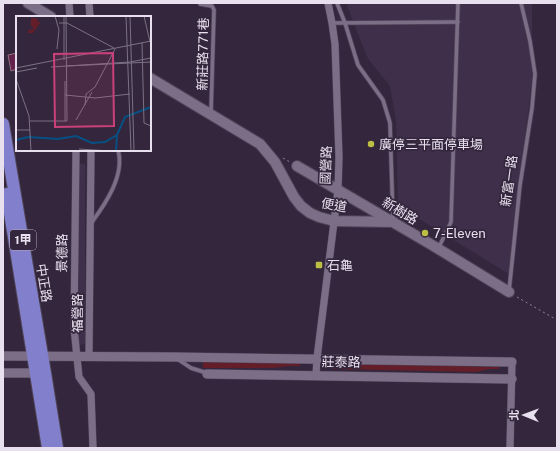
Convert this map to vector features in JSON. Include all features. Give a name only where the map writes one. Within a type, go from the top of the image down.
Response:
[{"type":"main road","points":[[28,3],[49,16]]},
{"type":"main road","points":[[151,79],[211,116]]},
{"type":"main road","name":"便道","points":[[211,116],[260,144],[275,162],[294,197],[301,206],[319,217],[334,221],[393,222]]},
{"type":"main road","name":"中正路","points":[[3,124],[37,356]]},
{"type":"main road","name":"新樹路","points":[[297,166],[438,248],[511,293]]},
{"type":"main road","name":"中正路","points":[[3,169],[40,373],[57,448]]},
{"type":"main road","name":"中正路","points":[[40,373],[48,448]]},
{"type":"street","points":[[69,3],[70,16]]},
{"type":"street","points":[[89,3],[90,16]]},
{"type":"street","name":"國營路","points":[[316,375],[338,190],[340,143],[332,23],[328,3]]},
{"type":"street","name":"景德路","points":[[76,151],[74,311],[77,356]]},
{"type":"street","name":"福營路","points":[[89,356],[91,151]]},
{"type":"street","name":"莊泰路","points":[[3,356],[174,356],[512,362]]},
{"type":"street","points":[[77,356],[79,377],[91,394],[93,448]]},
{"type":"street","points":[[510,448],[512,362]]},
{"type":"street","points":[[3,373],[40,373]]},
{"type":"street","name":"莊泰路","points":[[207,374],[512,379]]},
{"type":"lane","name":"新莊路771巷","points":[[200,3],[212,6],[214,10],[211,116]]},
{"type":"lane","points":[[337,3],[358,65],[377,90],[387,111],[390,123],[393,222]]},
{"type":"lane","points":[[438,248],[451,222],[458,3]]},
{"type":"lane","name":"新富一路","points":[[511,293],[520,185],[532,108],[535,74],[530,41],[521,3]]},
{"type":"lane","points":[[332,23],[458,22]]},
{"type":"lane","points":[[90,225],[107,201],[113,188],[118,172],[118,151]]},
{"type":"lane","points":[[366,221],[371,209]]},
{"type":"lane","name":"莊泰路","points":[[174,356],[191,368],[207,374]]},
{"type":"path","points":[[511,293],[557,320]]},
{"type":"shaded area","points":[[346,3],[532,3],[532,79],[517,186],[509,274],[398,206],[396,121],[390,86],[368,59]]},
{"type":"shaded area","points":[[79,163],[85,164],[85,344],[78,345]]},
{"type":"shaded area","points":[[203,362],[300,363],[300,366],[273,368],[203,368]]},
{"type":"shaded area","points":[[333,363],[499,367],[499,369],[476,372],[333,369]]},
{"type":"building","points":[[16,53],[16,69],[11,71],[8,55]]},
{"type":"place","name":"廣停三平面停車場","points":[[371,144]]},
{"type":"place","name":"7-Eleven","points":[[425,233]]},
{"type":"place","name":"石龜","points":[[319,265]]}]
